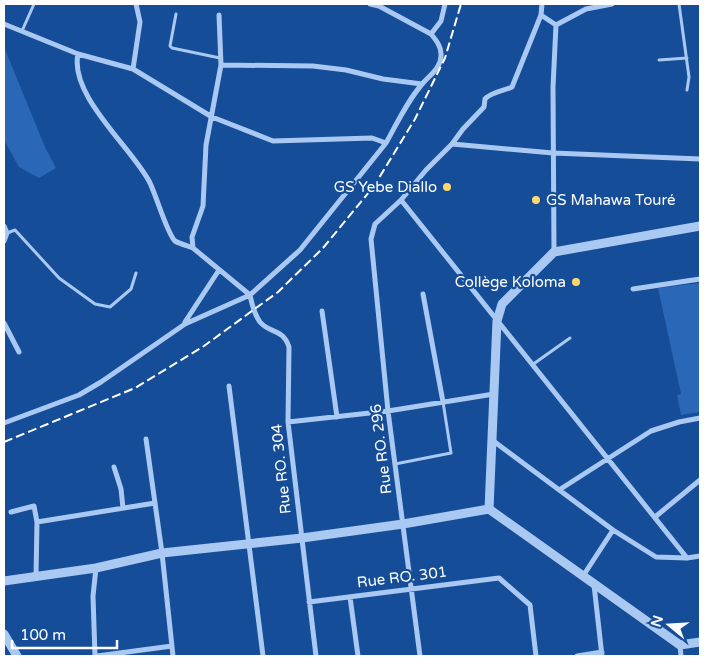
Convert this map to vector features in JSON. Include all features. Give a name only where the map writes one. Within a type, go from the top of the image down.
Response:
[{"type":"street","points":[[133,69],[140,22],[136,4]]},
{"type":"street","points":[[4,423],[79,395],[185,324],[250,295],[300,250],[386,143],[422,84],[436,71],[442,56],[439,44],[431,34],[379,6],[370,4]]},
{"type":"street","points":[[431,34],[440,21],[445,4]]},
{"type":"street","points":[[542,4],[540,15],[512,87],[489,95],[485,99],[484,107],[463,128],[452,144],[426,170],[401,200],[687,558]]},
{"type":"street","points":[[556,25],[586,9],[612,4]]},
{"type":"street","points":[[193,248],[192,237],[204,206],[206,145],[221,66],[219,15]]},
{"type":"street","points":[[540,15],[556,25]]},
{"type":"street","points":[[4,24],[78,54],[133,69],[212,116],[273,141],[372,138],[386,143]]},
{"type":"street","points":[[554,252],[553,86],[556,25]]},
{"type":"street","points":[[78,54],[78,75],[98,114],[135,160],[149,181],[166,224],[175,240],[193,248],[250,295]]},
{"type":"street","points":[[221,66],[313,66],[422,84]]},
{"type":"street","points":[[452,144],[553,153],[700,158]]},
{"type":"street","name":"Rue RO. 296","points":[[401,200],[374,224],[371,239],[388,411],[420,656]]},
{"type":"street","points":[[4,226],[7,233],[4,241]]},
{"type":"street","points":[[489,509],[497,320],[502,304],[554,252],[700,226]]},
{"type":"street","points":[[185,324],[219,270]]},
{"type":"street","points":[[633,289],[700,279]]},
{"type":"street","points":[[423,294],[443,402]]},
{"type":"street","name":"Rue RO. 304","points":[[250,295],[253,309],[260,323],[282,334],[287,339],[289,347],[288,422],[316,656]]},
{"type":"street","points":[[322,311],[337,417]]},
{"type":"street","points":[[4,323],[20,352]]},
{"type":"street","points":[[229,386],[264,656]]},
{"type":"street","points":[[288,422],[388,411],[494,394]]},
{"type":"street","points":[[559,490],[651,432],[679,422],[700,418]]},
{"type":"street","points":[[146,439],[174,656]]},
{"type":"street","points":[[492,440],[613,530],[656,557],[687,558],[700,556]]},
{"type":"street","points":[[114,467],[123,508]]},
{"type":"street","points":[[655,517],[700,480]]},
{"type":"street","points":[[37,522],[155,503]]},
{"type":"street","points":[[11,512],[34,506],[37,522],[36,576]]},
{"type":"street","points":[[4,580],[96,568],[162,553],[302,538],[403,524],[489,509],[680,645],[700,642]]},
{"type":"street","points":[[583,576],[613,530]]},
{"type":"street","points":[[96,568],[93,596],[96,656],[172,646]]},
{"type":"street","name":"Rue RO. 301","points":[[309,602],[499,578],[530,605],[536,656]]},
{"type":"street","points":[[577,656],[602,654],[594,584]]},
{"type":"street","points":[[350,597],[358,656]]},
{"type":"street","points":[[4,634],[17,656]]},
{"type":"street","points":[[680,645],[681,656]]},
{"type":"lane","points":[[22,31],[34,4]]},
{"type":"lane","points":[[679,4],[689,77],[687,90]]},
{"type":"lane","points":[[176,14],[170,46],[172,48],[221,58]]},
{"type":"lane","points":[[659,60],[687,58]]},
{"type":"lane","points":[[7,233],[15,230],[59,278],[95,304],[110,307],[131,289],[136,272]]},
{"type":"lane","points":[[532,365],[570,338]]},
{"type":"lane","points":[[395,464],[451,453],[443,402]]},
{"type":"shaded area","points":[[4,47],[45,147],[56,168],[39,178],[19,167],[4,140]]},
{"type":"shaded area","points":[[700,283],[700,412],[681,415],[677,395],[681,394],[658,288]]},
{"type":"railway","points":[[4,442],[135,388],[204,346],[278,292],[323,248],[374,186],[415,119],[445,58],[461,4]]},
{"type":"place","name":"GS Yebe Diallo","points":[[447,187]]},
{"type":"place","name":"GS Mahawa Touré","points":[[536,200]]},
{"type":"place","name":"Collège Koloma","points":[[576,282]]}]
